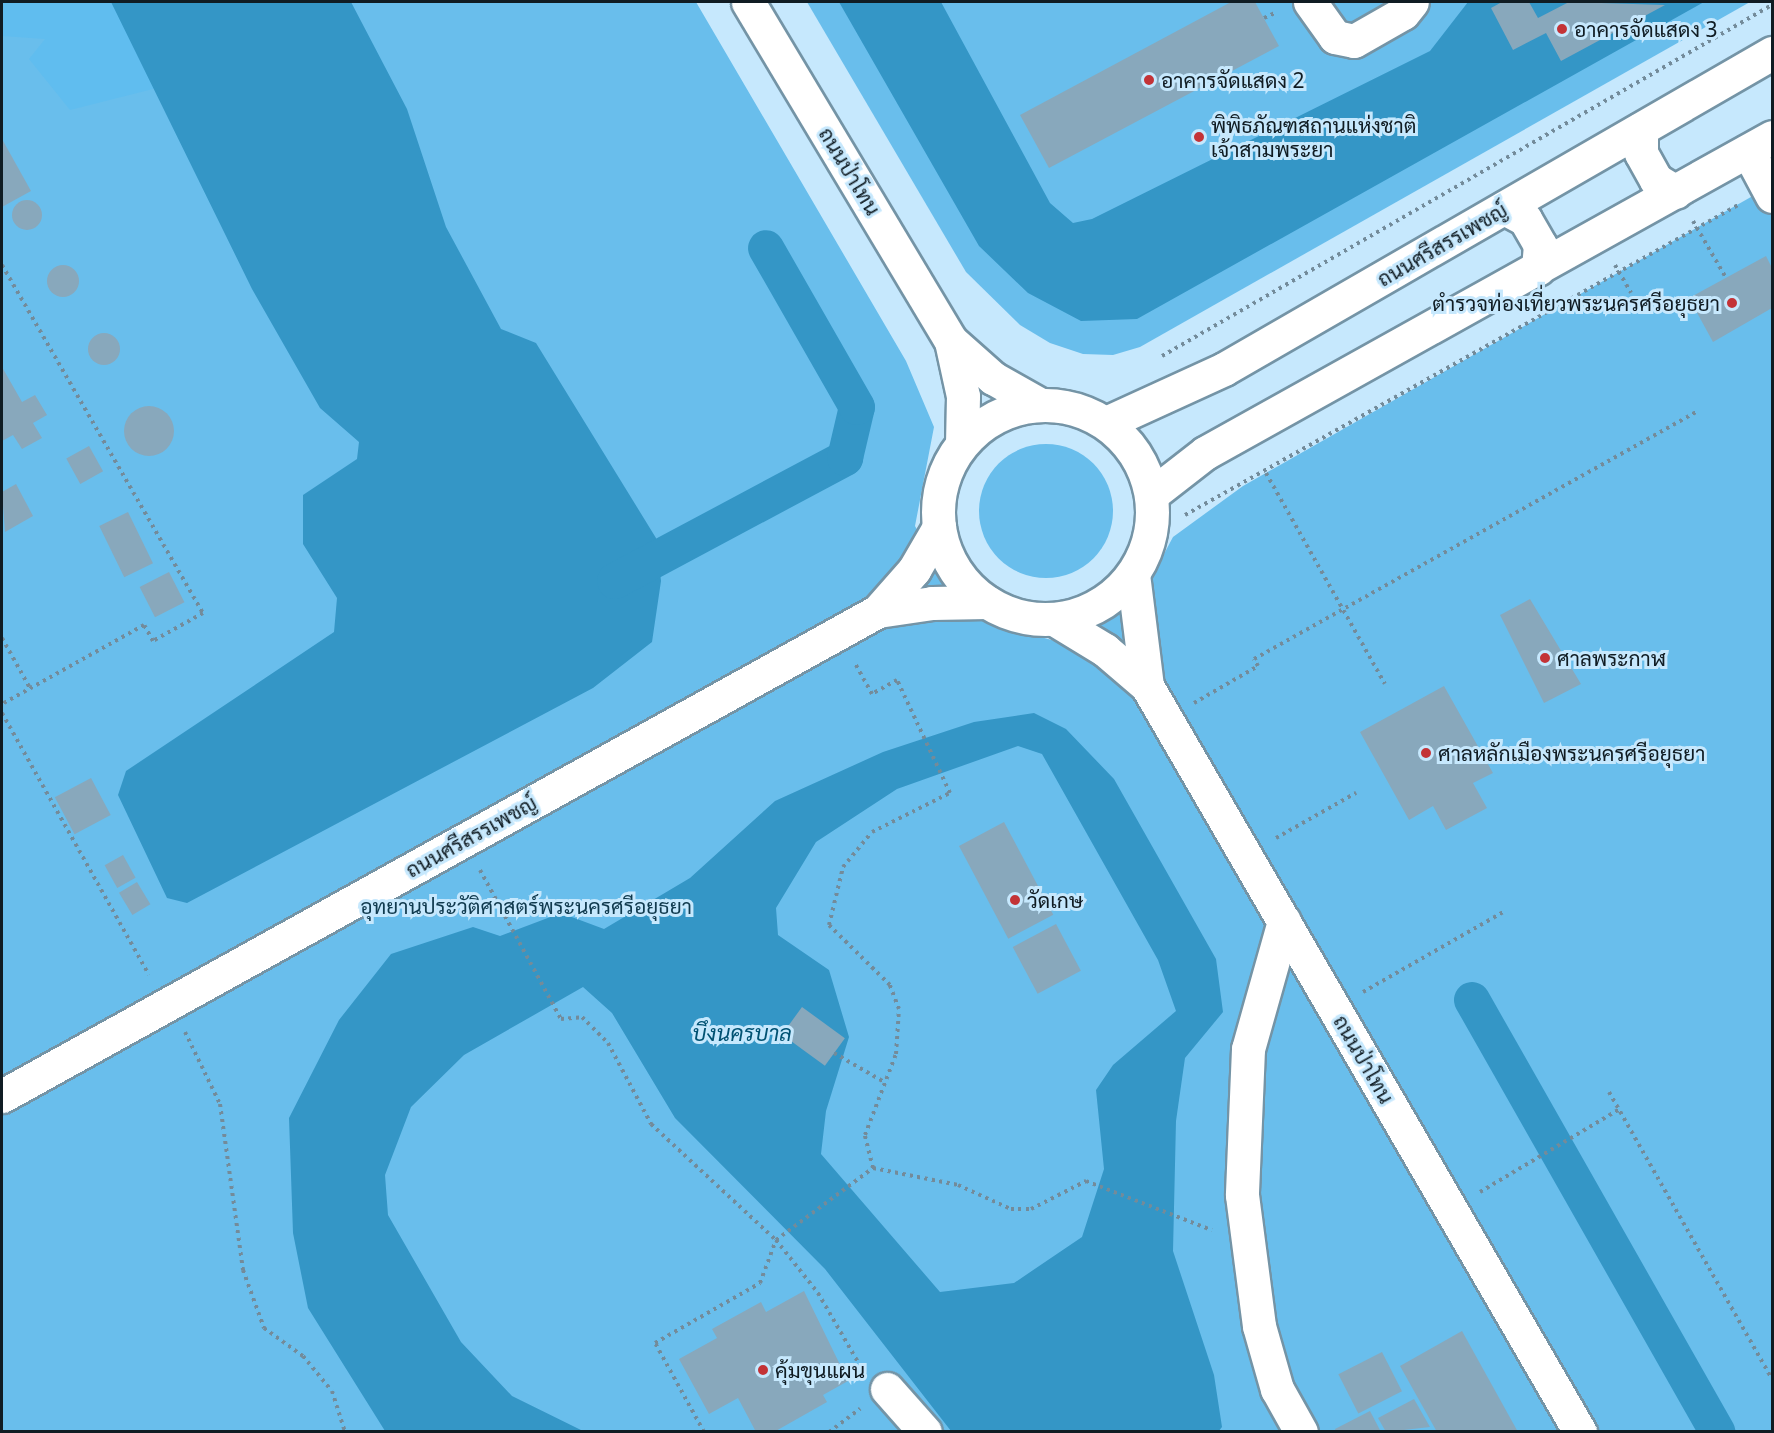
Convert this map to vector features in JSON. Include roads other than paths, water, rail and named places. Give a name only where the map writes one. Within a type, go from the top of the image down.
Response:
[{"type":"main road","name":"ถนนป่าโทน","points":[[748,2],[951,341],[993,378],[1039,404]]},
{"type":"main road","points":[[1310,2],[1335,37],[1354,41],[1404,13],[1413,2]]},
{"type":"main road","name":"ถนนศรีสรรเพชญ์","points":[[1106,423],[1224,369],[1773,53]]},
{"type":"main road","points":[[1641,129],[1641,153],[1656,180],[1676,192]]},
{"type":"main road","points":[[1151,495],[1164,479],[1205,453],[1760,144],[1770,192]]},
{"type":"main road","points":[[1504,208],[1525,219],[1540,245],[1538,269]]},
{"type":"main road","name":"ถนนป่าโทน","points":[[951,341],[963,396],[962,443]]},
{"type":"main road","points":[[1039,404],[1084,411],[1106,423],[1143,467],[1151,495],[1151,530],[1133,574],[1099,605],[1054,620],[1031,619],[987,602],[955,570],[939,527],[942,483],[962,443],[996,416],[1039,404]]},
{"type":"main road","name":"ถนนศรีสรรเพชญ์","points":[[2,1096],[878,611],[914,570],[939,527]]},
{"type":"main road","name":"ถนนป่าโทน","points":[[1133,574],[1147,686]]},
{"type":"main road","name":"ถนนศรีสรรเพชญ์","points":[[878,611],[932,603],[987,602]]},
{"type":"main road","name":"ถนนป่าโทน","points":[[1054,620],[1105,650],[1147,686],[1580,1431]]},
{"type":"main road","points":[[1284,921],[1248,1049],[1242,1195],[1259,1326],[1287,1427]]},
{"type":"main road","points":[[887,1389],[925,1431]]},
{"type":"water","points":[[111,2],[351,2],[407,109],[446,227],[501,329],[536,343],[656,538],[661,581],[652,642],[593,688],[187,903],[167,898],[118,795],[126,771],[334,632],[337,598],[303,544],[303,495],[357,459],[359,442],[320,408],[252,289]]},
{"type":"water","points":[[839,2],[941,2],[1050,203],[1073,223],[1092,219],[1430,51],[1468,2],[1704,2],[1137,319],[1081,321],[1028,293],[979,246]]},
{"type":"water","name":"บึงนครบาล","points":[[1034,713],[1066,729],[1114,779],[1216,959],[1223,1012],[1185,1058],[1176,1121],[1173,1251],[1214,1375],[1222,1427],[1218,1432],[951,1431],[825,1269],[675,1118],[612,1013],[583,987],[464,1055],[411,1107],[385,1175],[388,1215],[461,1342],[512,1396],[583,1431],[385,1431],[308,1308],[293,1233],[289,1118],[339,1020],[391,954],[473,927],[500,936],[561,913],[604,929],[690,878],[775,801],[883,752],[974,722]],"holes":[[[1018,746],[1042,754],[1158,960],[1176,1011],[1113,1065],[1096,1090],[1104,1169],[1082,1237],[1014,1283],[940,1292],[821,1154],[826,1111],[849,1037],[829,970],[778,935],[776,908],[816,842],[897,789]]]},
{"type":"waterway","points":[[615,581],[845,458],[857,407],[766,248]]},
{"type":"waterway","points":[[1472,1000],[1717,1432]]},
{"type":"place","name":"อาคารจัดแสดง 3","points":[[1562,29]]},
{"type":"place","name":"อาคารจัดแสดง 2","points":[[1149,80]]},
{"type":"place","name":"พิพิธภัณฑสถานแห่งชาติ เจ้าสามพระยา","points":[[1199,137]]},
{"type":"place","name":"ตำรวจท่องเที่ยวพระนครศรีอยุธยา","points":[[1732,303]]},
{"type":"place","name":"ศาลพระกาฬ","points":[[1545,658]]},
{"type":"place","name":"ศาลหลักเมืองพระนครศรีอยุธยา","points":[[1426,753]]},
{"type":"place","name":"วัดเกษ","points":[[1015,900]]},
{"type":"place","name":"คุ้มขุนแผน","points":[[763,1370]]},
{"type":"park label","name":"อุทยานประวัติศาสตร์พระนครศรีอยุธยา","points":[[526,906]]}]
